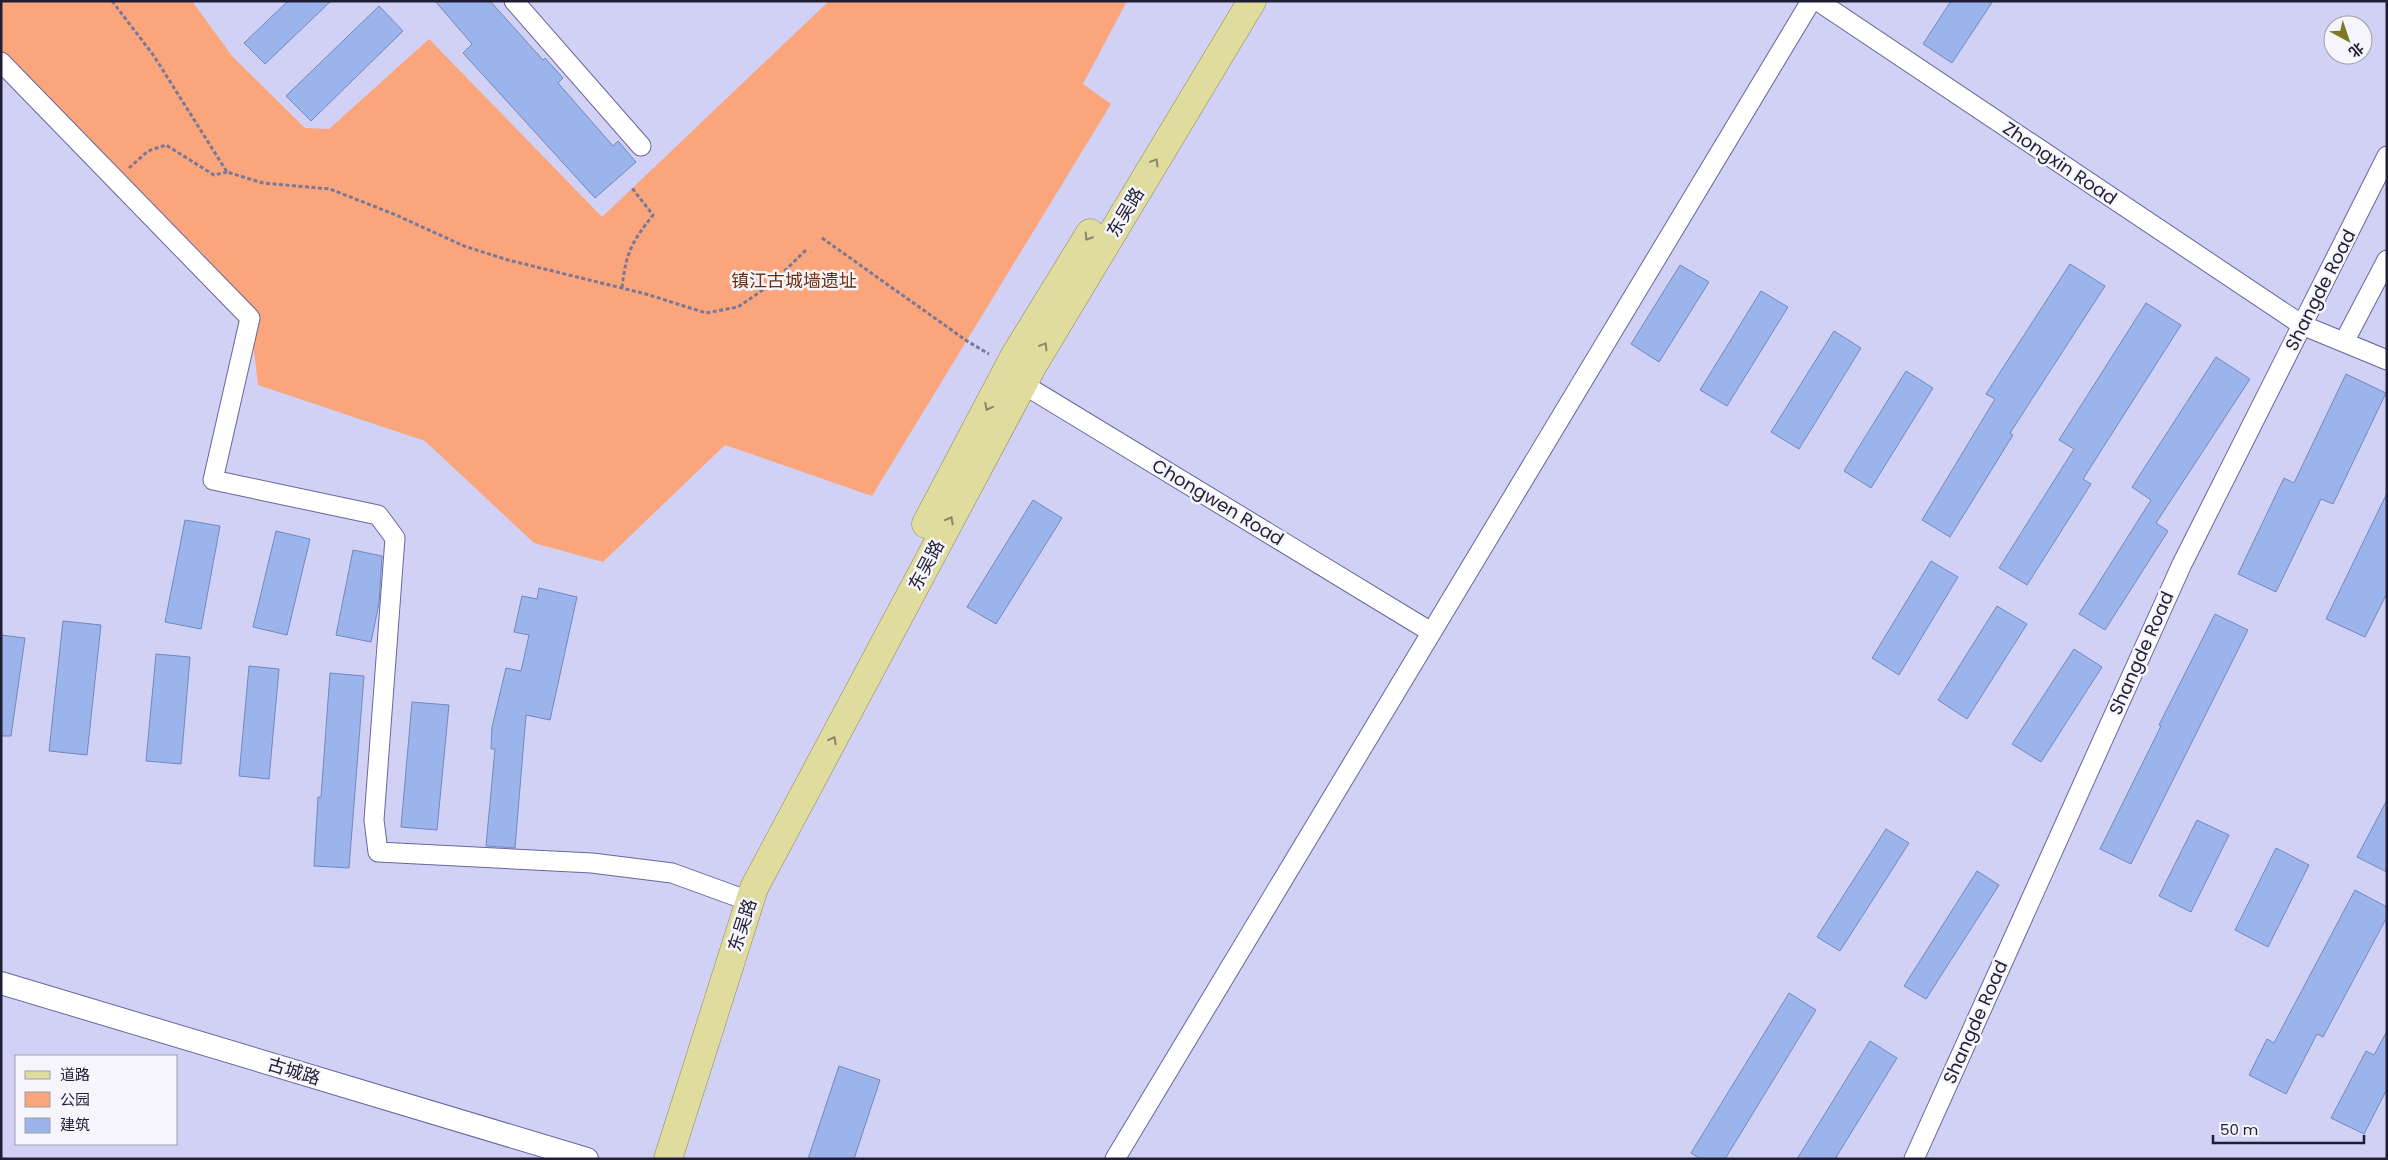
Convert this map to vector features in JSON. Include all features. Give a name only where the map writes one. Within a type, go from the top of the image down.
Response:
[{"type":"main road","name":"东吴路","points":[[668,1159],[742,899],[738,882],[1014,379],[1232,1]]},
{"type":"main road","name":"东吴路","points":[[1014,379],[1252,1]]},
{"type":"main road","name":"东吴路","points":[[651,1159],[742,899]]},
{"type":"street","points":[[514,1],[641,146]]},
{"type":"street","points":[[1115,1159],[1811,1]]},
{"type":"street","name":"Zhongxin Road","points":[[1818,1],[2302,325],[2387,360]]},
{"type":"street","points":[[1,62],[250,318],[213,480],[378,515],[395,538],[374,820],[378,852],[592,863],[672,873],[742,899]]},
{"type":"street","name":"Shangde Road","points":[[1914,1159],[2182,564],[2387,156]]},
{"type":"street","points":[[2344,342],[2387,260]]},
{"type":"street","name":"Chongwen Road","points":[[1014,379],[1431,632]]},
{"type":"street","name":"古城路","points":[[1,983],[588,1159]]},
{"type":"path","points":[[112,1],[154,56],[227,172]]},
{"type":"path","points":[[116,180],[148,150],[166,146],[214,175],[227,172],[264,183],[330,189],[396,215],[464,246],[508,260],[622,288],[706,313],[738,307],[770,285],[806,250]]},
{"type":"path","points":[[622,288],[626,259],[635,238],[653,215],[632,188]]},
{"type":"path","points":[[822,238],[967,341]]},
{"type":"green space","name":"镇江古城墙遗址","points":[[1,1],[192,1],[232,56],[305,128],[329,129],[429,39],[602,217],[829,1],[1127,1],[1083,84],[1111,104],[872,496],[725,445],[603,562],[534,543],[425,441],[258,385],[250,317],[1,62]]},
{"type":"building","points":[[288,1],[331,1],[265,64],[244,43]]},
{"type":"building","points":[[435,1],[490,1],[543,60],[545,58],[563,78],[558,83],[613,146],[618,141],[636,162],[595,198],[463,53],[472,44]]},
{"type":"building","points":[[1951,1],[1993,1],[1952,63],[1923,44]]},
{"type":"building","points":[[379,6],[403,31],[311,121],[286,96]]},
{"type":"building","points":[[2070,264],[2105,286],[2010,433],[2013,435],[1950,537],[1922,520],[1995,399],[1986,394]]},
{"type":"building","points":[[1680,265],[1709,282],[1659,362],[1631,344]]},
{"type":"building","points":[[1761,291],[1788,307],[1727,406],[1700,390]]},
{"type":"building","points":[[2146,303],[2181,325],[2083,479],[2091,484],[2027,585],[1999,568],[2074,449],[2059,440]]},
{"type":"building","points":[[1834,331],[1861,348],[1799,449],[1771,432]]},
{"type":"building","points":[[2216,357],[2250,379],[2156,523],[2168,531],[2105,630],[2079,614],[2151,500],[2132,487]]},
{"type":"building","points":[[1906,371],[1933,388],[1871,488],[1844,471]]},
{"type":"building","points":[[2346,374],[2386,393],[2333,504],[2321,499],[2276,592],[2238,574],[2284,478],[2294,483]]},
{"type":"building","points":[[2387,493],[2387,593],[2365,637],[2326,619]]},
{"type":"building","points":[[1033,500],[1062,518],[996,624],[967,607]]},
{"type":"building","points":[[185,520],[220,526],[201,629],[165,622]]},
{"type":"building","points":[[276,531],[310,539],[287,635],[253,627]]},
{"type":"building","points":[[353,550],[382,556],[379,603],[371,642],[336,635]]},
{"type":"building","points":[[1931,561],[1958,577],[1899,675],[1872,658]]},
{"type":"building","points":[[539,588],[577,597],[550,720],[526,715],[515,848],[486,846],[495,749],[491,749],[492,727],[506,668],[521,671],[529,635],[514,632],[522,596],[537,599]]},
{"type":"building","points":[[1997,606],[2027,624],[1967,719],[1938,700]]},
{"type":"building","points":[[2215,614],[2248,630],[2131,864],[2100,849],[2161,726],[2159,725]]},
{"type":"building","points":[[63,621],[101,625],[87,755],[49,751]]},
{"type":"building","points":[[1,635],[25,638],[11,736],[1,736]]},
{"type":"building","points":[[2074,649],[2102,667],[2041,762],[2012,744]]},
{"type":"building","points":[[156,654],[190,657],[181,764],[146,761]]},
{"type":"building","points":[[249,666],[279,669],[269,779],[239,776]]},
{"type":"building","points":[[330,673],[364,676],[349,868],[314,866],[318,797],[321,797]]},
{"type":"building","points":[[412,702],[449,705],[437,830],[401,827]]},
{"type":"building","points":[[2387,800],[2387,872],[2357,857]]},
{"type":"building","points":[[2197,820],[2229,835],[2191,912],[2159,896]]},
{"type":"building","points":[[1886,829],[1909,843],[1840,951],[1817,937]]},
{"type":"building","points":[[2276,848],[2309,865],[2268,947],[2235,930]]},
{"type":"building","points":[[1977,871],[1999,885],[1926,999],[1904,986]]},
{"type":"building","points":[[2355,890],[2387,907],[2387,917],[2323,1037],[2317,1034],[2286,1094],[2249,1075],[2267,1039],[2274,1043]]},
{"type":"building","points":[[1789,993],[1816,1010],[1725,1159],[1701,1159],[1691,1153]]},
{"type":"building","points":[[2387,1031],[2387,1089],[2364,1134],[2331,1118],[2366,1051],[2374,1055]]},
{"type":"building","points":[[1870,1041],[1897,1058],[1835,1159],[1797,1159]]},
{"type":"building","points":[[839,1066],[880,1080],[854,1159],[808,1159]]}]
